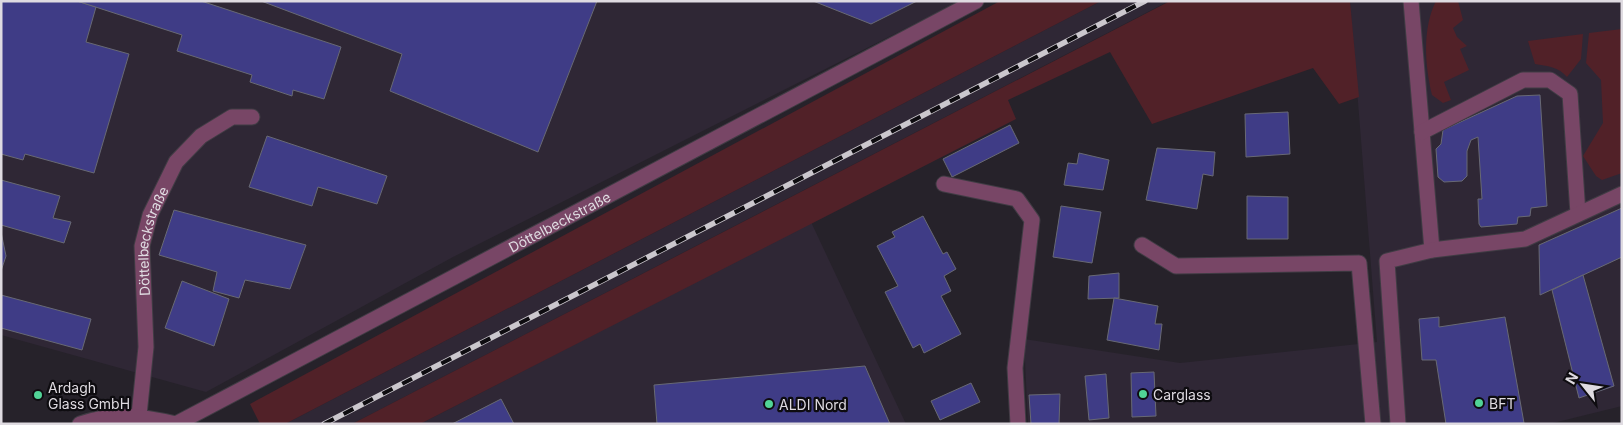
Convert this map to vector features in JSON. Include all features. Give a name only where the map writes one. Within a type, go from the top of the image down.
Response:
[{"type":"lane","name":"Döttelbeckstraße","points":[[80,424],[94,419],[139,415],[176,424],[976,1]]},
{"type":"lane","points":[[1411,1],[1432,250]]},
{"type":"lane","points":[[1422,132],[1523,80],[1550,80],[1570,94],[1578,214]]},
{"type":"lane","name":"Döttelbeckstraße","points":[[139,415],[146,347],[142,246],[150,215],[176,162],[201,136],[232,117],[252,117]]},
{"type":"lane","points":[[944,184],[1017,199],[1032,220],[1015,368],[1018,424]]},
{"type":"lane","points":[[1398,424],[1387,261],[1432,250],[1525,239],[1622,194]]},
{"type":"lane","points":[[1142,245],[1176,266],[1359,263],[1373,424]]},
{"type":"shaded area","name":"Ardagh Glass GmbH","points":[[1,1],[960,1],[453,257],[206,392],[1,335]]},
{"type":"shaded area","points":[[1000,1],[1101,1],[285,424],[260,424],[250,404]]},
{"type":"shaded area","points":[[1101,1],[1169,1],[352,424],[285,424]]},
{"type":"shaded area","points":[[1170,1],[1350,1],[1359,97],[1339,104],[1313,68],[1152,124],[1110,52],[1008,100],[1016,119],[420,424],[352,424]]},
{"type":"shaded area","points":[[1350,1],[1622,1],[1622,406],[1549,424],[1028,424],[1024,339],[1180,363],[1377,342]]},
{"type":"shaded area","points":[[1436,1],[1458,1],[1463,20],[1453,28],[1457,37],[1467,46],[1460,49],[1469,70],[1444,82],[1451,100],[1443,103],[1432,95],[1426,59],[1428,23]]},
{"type":"shaded area","points":[[1622,29],[1622,173],[1602,180],[1596,176],[1583,156],[1603,123],[1601,80],[1586,63],[1589,33]]},
{"type":"shaded area","points":[[1583,34],[1581,59],[1567,77],[1557,69],[1535,64],[1528,41]]},
{"type":"shaded area","points":[[811,222],[906,424],[420,424],[496,385]]},
{"type":"building","points":[[1,1],[77,1],[96,7],[86,42],[129,54],[94,173],[25,154],[23,160],[1,154]]},
{"type":"building","points":[[77,1],[201,1],[341,47],[324,99],[293,90],[292,96],[250,82],[252,75],[177,51],[182,35]]},
{"type":"building","points":[[261,1],[597,1],[538,152],[390,91],[402,54]]},
{"type":"building","points":[[813,1],[917,1],[871,24]]},
{"type":"building","points":[[1540,95],[1547,206],[1531,208],[1530,216],[1518,217],[1517,224],[1481,227],[1479,224],[1478,199],[1482,199],[1478,137],[1471,140],[1467,151],[1467,176],[1462,181],[1444,182],[1438,177],[1436,149],[1441,144],[1443,130],[1517,96]]},
{"type":"building","points":[[1288,112],[1290,154],[1246,157],[1245,114]]},
{"type":"building","points":[[1010,125],[1019,143],[952,177],[943,159]]},
{"type":"building","points":[[267,136],[387,176],[377,204],[318,187],[312,206],[249,187]]},
{"type":"building","points":[[1157,148],[1215,152],[1213,176],[1203,174],[1197,209],[1146,200]]},
{"type":"building","points":[[1079,153],[1109,160],[1103,190],[1064,185],[1068,163],[1077,164]]},
{"type":"building","points":[[1,180],[60,196],[53,218],[71,222],[64,243],[1,225]]},
{"type":"building","points":[[1247,196],[1288,197],[1288,239],[1247,239]]},
{"type":"building","points":[[1061,206],[1101,212],[1092,263],[1053,257]]},
{"type":"building","points":[[1622,208],[1622,257],[1540,295],[1539,245]]},
{"type":"building","points":[[174,210],[306,245],[290,289],[245,280],[239,298],[213,291],[217,272],[159,255]]},
{"type":"building","points":[[923,216],[943,254],[947,252],[956,269],[944,276],[951,291],[941,296],[961,334],[924,353],[920,344],[913,348],[885,292],[898,286],[877,246],[895,237],[892,232]]},
{"type":"building","points":[[1,232],[6,256],[1,271]]},
{"type":"building","points":[[1119,273],[1119,298],[1088,299],[1089,276]]},
{"type":"building","points":[[1583,275],[1614,386],[1579,398],[1552,290]]},
{"type":"building","points":[[182,281],[229,299],[214,346],[165,328]]},
{"type":"building","points":[[1,295],[91,319],[82,350],[1,328]]},
{"type":"building","points":[[1114,298],[1158,306],[1155,324],[1162,324],[1159,350],[1107,340]]},
{"type":"building","points":[[1439,317],[1439,327],[1505,317],[1524,423],[1446,424],[1436,360],[1422,360],[1419,319]]},
{"type":"building","name":"ALDI Nord","points":[[865,366],[890,424],[657,424],[654,385]]},
{"type":"building","name":"Carglass","points":[[1154,372],[1156,416],[1132,417],[1131,373]]},
{"type":"building","points":[[1106,374],[1109,418],[1089,420],[1085,376]]},
{"type":"building","points":[[971,383],[980,402],[940,420],[931,401]]},
{"type":"building","points":[[1060,394],[1059,424],[1031,424],[1029,395]]},
{"type":"building","points":[[501,399],[514,424],[452,424]]},
{"type":"railway","points":[[324,424],[1145,1]]},
{"type":"place","name":"Carglass","points":[[1143,394]]},
{"type":"place","name":"Ardagh Glass GmbH","points":[[38,395]]},
{"type":"place","name":"BFT","points":[[1479,403]]},
{"type":"place","name":"ALDI Nord","points":[[769,404]]}]
